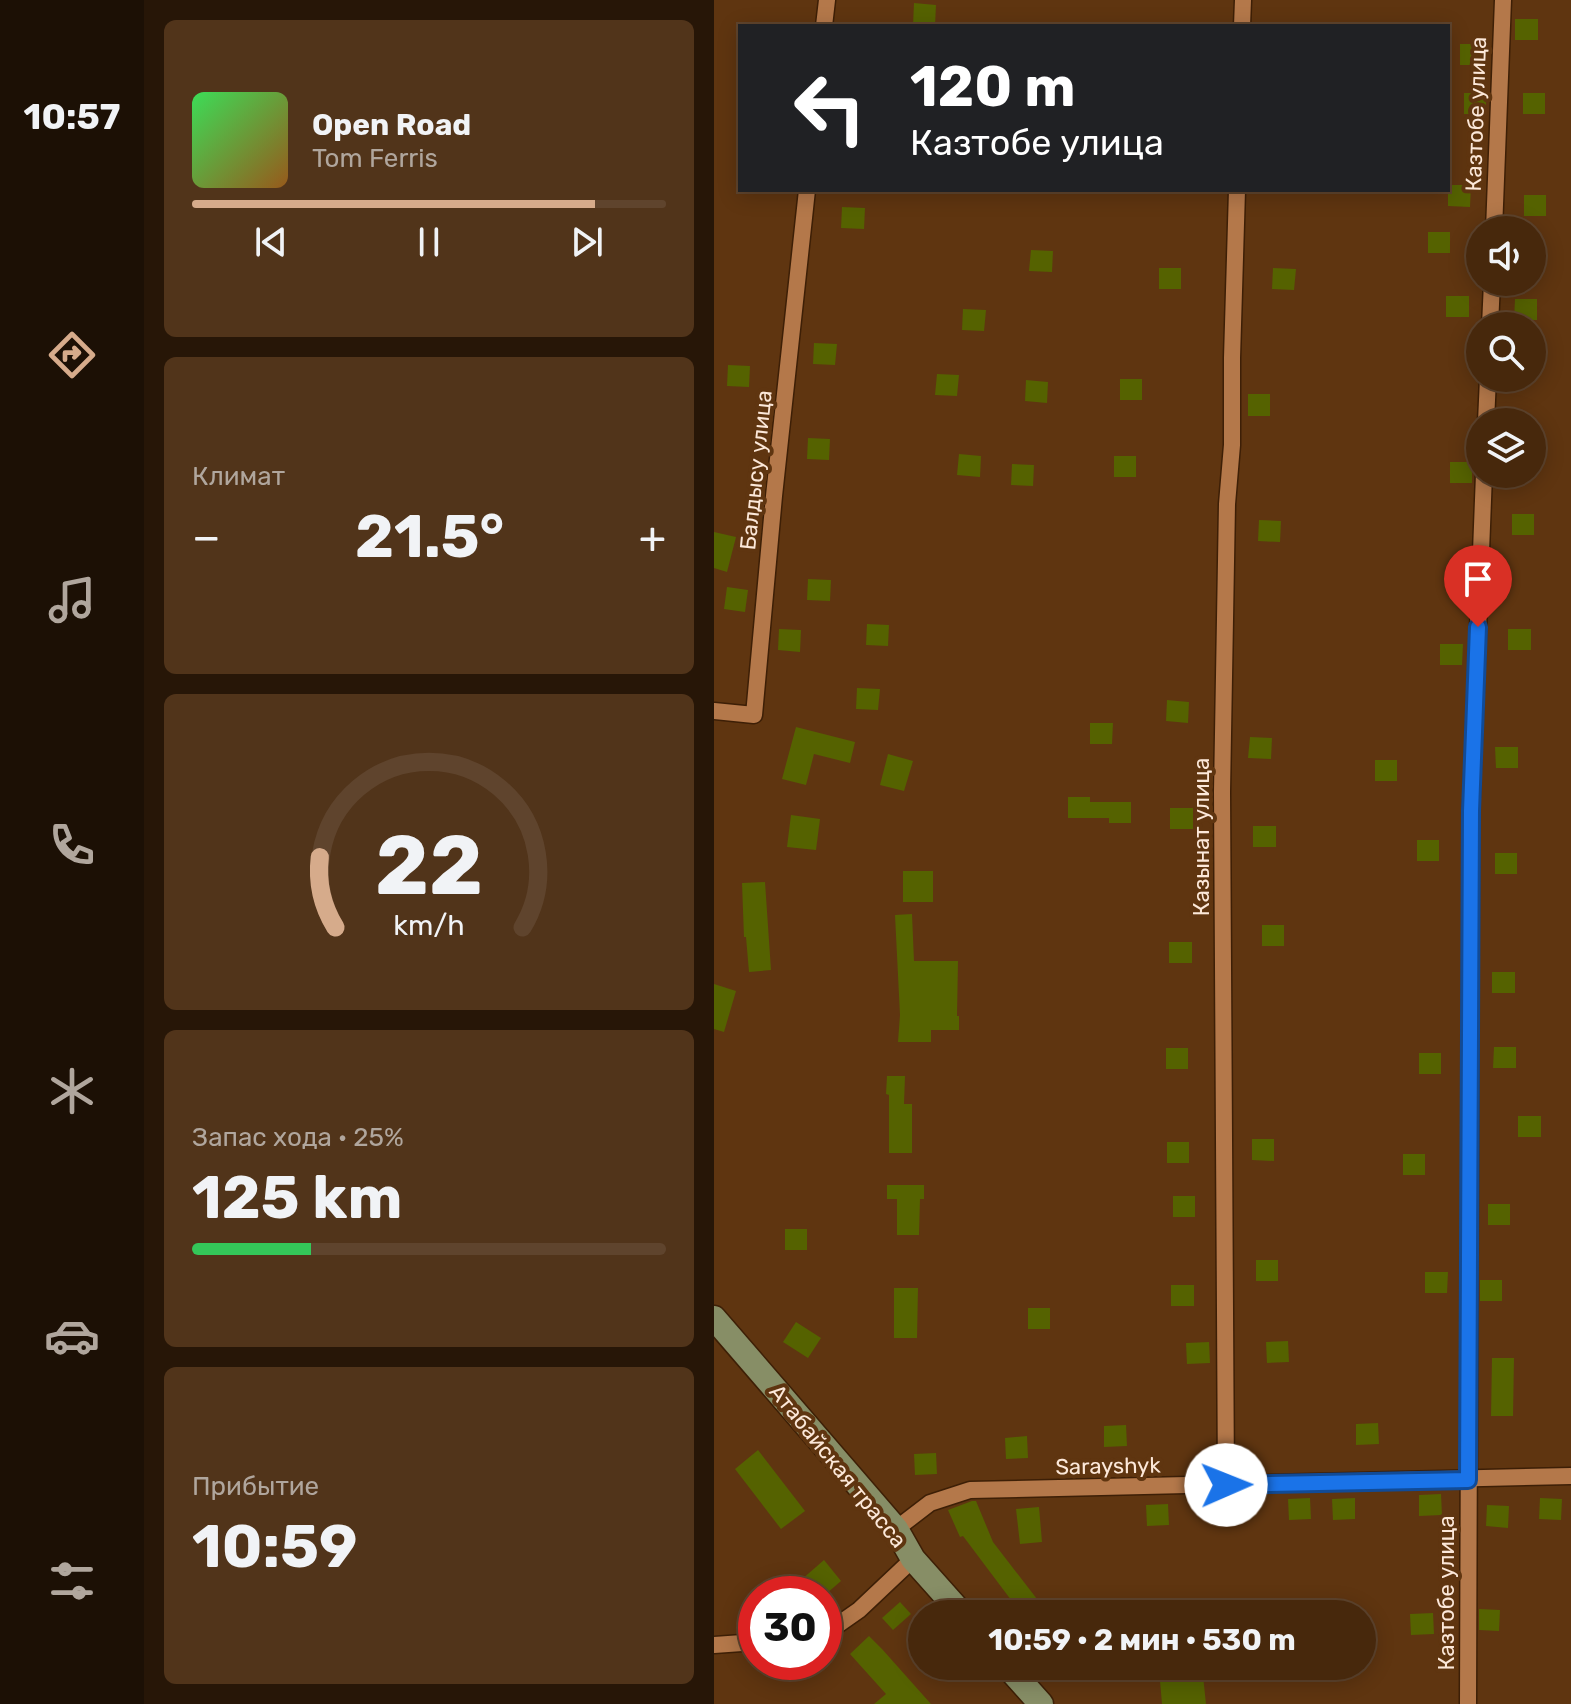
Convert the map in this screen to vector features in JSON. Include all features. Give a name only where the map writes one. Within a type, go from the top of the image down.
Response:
[{"type":"main road","name":"Атабайская трасса","points":[[714,1318],[896,1529],[913,1559],[950,1600]]},
{"type":"main road","points":[[1020,1680],[1041,1704]]},
{"type":"street","points":[[824,24],[827,0]]},
{"type":"street","points":[[1242,24],[1243,0]]},
{"type":"street","name":"Казтобе улица","points":[[1495,216],[1503,0]]},
{"type":"street","name":"Балдысу улица","points":[[714,711],[754,715],[807,192]]},
{"type":"street","name":"Казынат улица","points":[[1226,1485],[1222,792],[1237,192]]},
{"type":"street","name":"Казтобе улица","points":[[1468,1704],[1471,811],[1483,488]]},
{"type":"street","name":"Sarayshyk","points":[[896,1529],[930,1503],[970,1490],[1571,1476]]},
{"type":"street","points":[[842,1621],[859,1610],[913,1559]]},
{"type":"street","points":[[714,1645],[738,1643]]},
{"type":"building","points":[[914,3],[936,5],[935,24],[913,24]]},
{"type":"building","points":[[1515,19],[1538,19],[1538,40],[1515,40]]},
{"type":"building","points":[[1460,44],[1483,44],[1482,65],[1460,65]]},
{"type":"building","points":[[1464,93],[1486,93],[1486,114],[1464,114]]},
{"type":"building","points":[[1523,93],[1545,93],[1545,114],[1523,114]]},
{"type":"building","points":[[1450,185],[1471,185],[1470,207],[1448,206]]},
{"type":"building","points":[[1524,195],[1546,195],[1546,216],[1524,216]]},
{"type":"building","points":[[842,207],[865,208],[864,229],[841,228]]},
{"type":"building","points":[[1428,232],[1450,232],[1450,253],[1428,253]]},
{"type":"building","points":[[1031,250],[1053,251],[1052,272],[1029,271]]},
{"type":"building","points":[[1159,268],[1181,268],[1181,289],[1159,289]]},
{"type":"building","points":[[1273,268],[1296,269],[1294,290],[1272,289]]},
{"type":"building","points":[[1446,296],[1469,296],[1466,317],[1446,317]]},
{"type":"building","points":[[1515,299],[1537,299],[1537,312],[1514,312]]},
{"type":"building","points":[[963,309],[986,310],[984,331],[962,330]]},
{"type":"building","points":[[814,343],[837,344],[835,365],[813,364]]},
{"type":"building","points":[[728,365],[750,366],[749,387],[727,386]]},
{"type":"building","points":[[937,374],[959,375],[957,396],[935,395]]},
{"type":"building","points":[[1120,379],[1142,379],[1142,400],[1120,400]]},
{"type":"building","points":[[1026,380],[1048,382],[1047,403],[1025,401]]},
{"type":"building","points":[[1248,394],[1270,394],[1270,416],[1248,416]]},
{"type":"building","points":[[808,438],[830,439],[829,460],[807,459]]},
{"type":"building","points":[[959,454],[981,456],[980,477],[957,475]]},
{"type":"building","points":[[1114,456],[1136,456],[1136,477],[1114,477]]},
{"type":"building","points":[[1450,462],[1466,462],[1466,483],[1450,483]]},
{"type":"building","points":[[1012,464],[1034,465],[1033,486],[1011,485]]},
{"type":"building","points":[[1512,514],[1534,514],[1534,535],[1512,535]]},
{"type":"building","points":[[1259,520],[1281,521],[1280,542],[1258,541]]},
{"type":"building","points":[[714,532],[736,537],[727,572],[714,568]]},
{"type":"building","points":[[808,579],[831,580],[830,601],[807,600]]},
{"type":"building","points":[[727,587],[748,590],[745,612],[724,609]]},
{"type":"building","points":[[867,624],[889,625],[888,646],[866,645]]},
{"type":"building","points":[[779,629],[801,630],[800,652],[778,650]]},
{"type":"building","points":[[1508,629],[1531,629],[1531,650],[1508,650]]},
{"type":"building","points":[[1440,644],[1463,644],[1462,665],[1440,665]]},
{"type":"building","points":[[857,688],[880,689],[878,710],[856,709]]},
{"type":"building","points":[[1167,700],[1189,702],[1188,723],[1166,721]]},
{"type":"building","points":[[1090,723],[1113,723],[1112,744],[1090,744]]},
{"type":"building","points":[[796,727],[855,742],[850,763],[814,754],[806,785],[782,779]]},
{"type":"building","points":[[1250,737],[1272,738],[1271,759],[1248,758]]},
{"type":"building","points":[[1495,747],[1518,747],[1518,768],[1496,768]]},
{"type":"building","points":[[888,754],[913,761],[904,791],[880,785]]},
{"type":"building","points":[[1375,760],[1397,760],[1397,781],[1375,781]]},
{"type":"building","points":[[1068,797],[1090,797],[1090,802],[1131,802],[1131,823],[1109,823],[1109,818],[1068,818]]},
{"type":"building","points":[[1170,808],[1193,808],[1193,829],[1170,829]]},
{"type":"building","points":[[791,815],[820,819],[816,850],[787,847]]},
{"type":"building","points":[[1253,826],[1276,826],[1276,847],[1253,847]]},
{"type":"building","points":[[1417,840],[1439,840],[1439,861],[1417,861]]},
{"type":"building","points":[[1495,853],[1517,853],[1517,874],[1495,874]]},
{"type":"building","points":[[903,871],[933,871],[933,902],[903,902]]},
{"type":"building","points":[[765,882],[771,970],[749,972],[742,883]]},
{"type":"building","points":[[912,914],[914,961],[958,961],[959,1030],[931,1030],[931,1042],[898,1042],[900,1015],[895,915]]},
{"type":"building","points":[[1262,925],[1284,925],[1284,946],[1262,946]]},
{"type":"building","points":[[1169,942],[1192,942],[1192,963],[1169,963]]},
{"type":"building","points":[[1492,972],[1515,972],[1515,993],[1492,993]]},
{"type":"building","points":[[714,984],[736,991],[724,1032],[714,1029]]},
{"type":"building","points":[[1494,1047],[1516,1047],[1516,1068],[1493,1068]]},
{"type":"building","points":[[1166,1048],[1188,1048],[1188,1069],[1166,1069]]},
{"type":"building","points":[[1419,1053],[1441,1053],[1441,1074],[1419,1074]]},
{"type":"building","points":[[887,1076],[905,1076],[904,1104],[912,1104],[912,1153],[889,1153]]},
{"type":"building","points":[[1518,1116],[1541,1116],[1541,1137],[1518,1137]]},
{"type":"building","points":[[1252,1139],[1274,1139],[1274,1161],[1252,1160]]},
{"type":"building","points":[[1167,1142],[1189,1142],[1189,1163],[1167,1163]]},
{"type":"building","points":[[1403,1154],[1425,1154],[1425,1175],[1403,1175]]},
{"type":"building","points":[[887,1185],[924,1185],[924,1199],[920,1199],[919,1235],[897,1235],[897,1199],[887,1199]]},
{"type":"building","points":[[1173,1196],[1195,1196],[1195,1217],[1173,1217]]},
{"type":"building","points":[[1488,1204],[1510,1204],[1510,1225],[1488,1225]]},
{"type":"building","points":[[785,1229],[807,1229],[807,1250],[785,1250]]},
{"type":"building","points":[[1256,1260],[1278,1260],[1278,1281],[1256,1281]]},
{"type":"building","points":[[1425,1272],[1448,1272],[1447,1293],[1425,1293]]},
{"type":"building","points":[[1480,1280],[1502,1280],[1502,1301],[1480,1301]]},
{"type":"building","points":[[1171,1285],[1194,1285],[1194,1306],[1171,1306]]},
{"type":"building","points":[[894,1288],[918,1288],[917,1338],[894,1338]]},
{"type":"building","points":[[1028,1308],[1050,1308],[1050,1329],[1028,1329]]},
{"type":"building","points":[[796,1322],[821,1338],[808,1358],[783,1342]]},
{"type":"building","points":[[1288,1341],[1289,1362],[1267,1363],[1266,1342]]},
{"type":"building","points":[[1209,1342],[1210,1363],[1187,1364],[1186,1343]]},
{"type":"building","points":[[1492,1358],[1514,1358],[1513,1416],[1491,1416]]},
{"type":"building","points":[[1378,1423],[1379,1444],[1356,1445],[1356,1424]]},
{"type":"building","points":[[1126,1425],[1127,1446],[1104,1447],[1104,1426]]},
{"type":"building","points":[[1027,1436],[1028,1458],[1006,1459],[1005,1438]]},
{"type":"building","points":[[758,1450],[805,1511],[781,1529],[735,1469]]},
{"type":"building","points":[[936,1453],[937,1474],[915,1475],[914,1454]]},
{"type":"building","points":[[1441,1494],[1442,1515],[1419,1516],[1419,1495]]},
{"type":"building","points":[[1310,1498],[1311,1519],[1289,1520],[1288,1499]]},
{"type":"building","points":[[1355,1498],[1355,1519],[1333,1520],[1332,1499]]},
{"type":"building","points":[[1540,1498],[1562,1499],[1561,1520],[1539,1519]]},
{"type":"building","points":[[976,1501],[993,1542],[1037,1599],[1011,1600],[963,1536],[960,1537],[948,1510]]},
{"type":"building","points":[[1168,1504],[1169,1525],[1147,1526],[1146,1505]]},
{"type":"building","points":[[1487,1505],[1509,1506],[1508,1528],[1486,1526]]},
{"type":"building","points":[[1039,1507],[1042,1542],[1020,1544],[1016,1509]]},
{"type":"building","points":[[824,1560],[837,1576],[806,1576]]},
{"type":"building","points":[[900,1602],[908,1611],[908,1617],[893,1630],[882,1618]]},
{"type":"building","points":[[1479,1609],[1500,1610],[1499,1631],[1479,1630]]},
{"type":"building","points":[[1433,1613],[1434,1634],[1411,1635],[1410,1614]]},
{"type":"building","points":[[869,1636],[931,1704],[874,1704],[886,1694],[850,1654]]},
{"type":"building","points":[[1153,1680],[1203,1680],[1206,1704],[1162,1704],[1160,1681]]},
{"type":"route","points":[[1226,1485],[1468,1480],[1471,811],[1478,627]]}]
